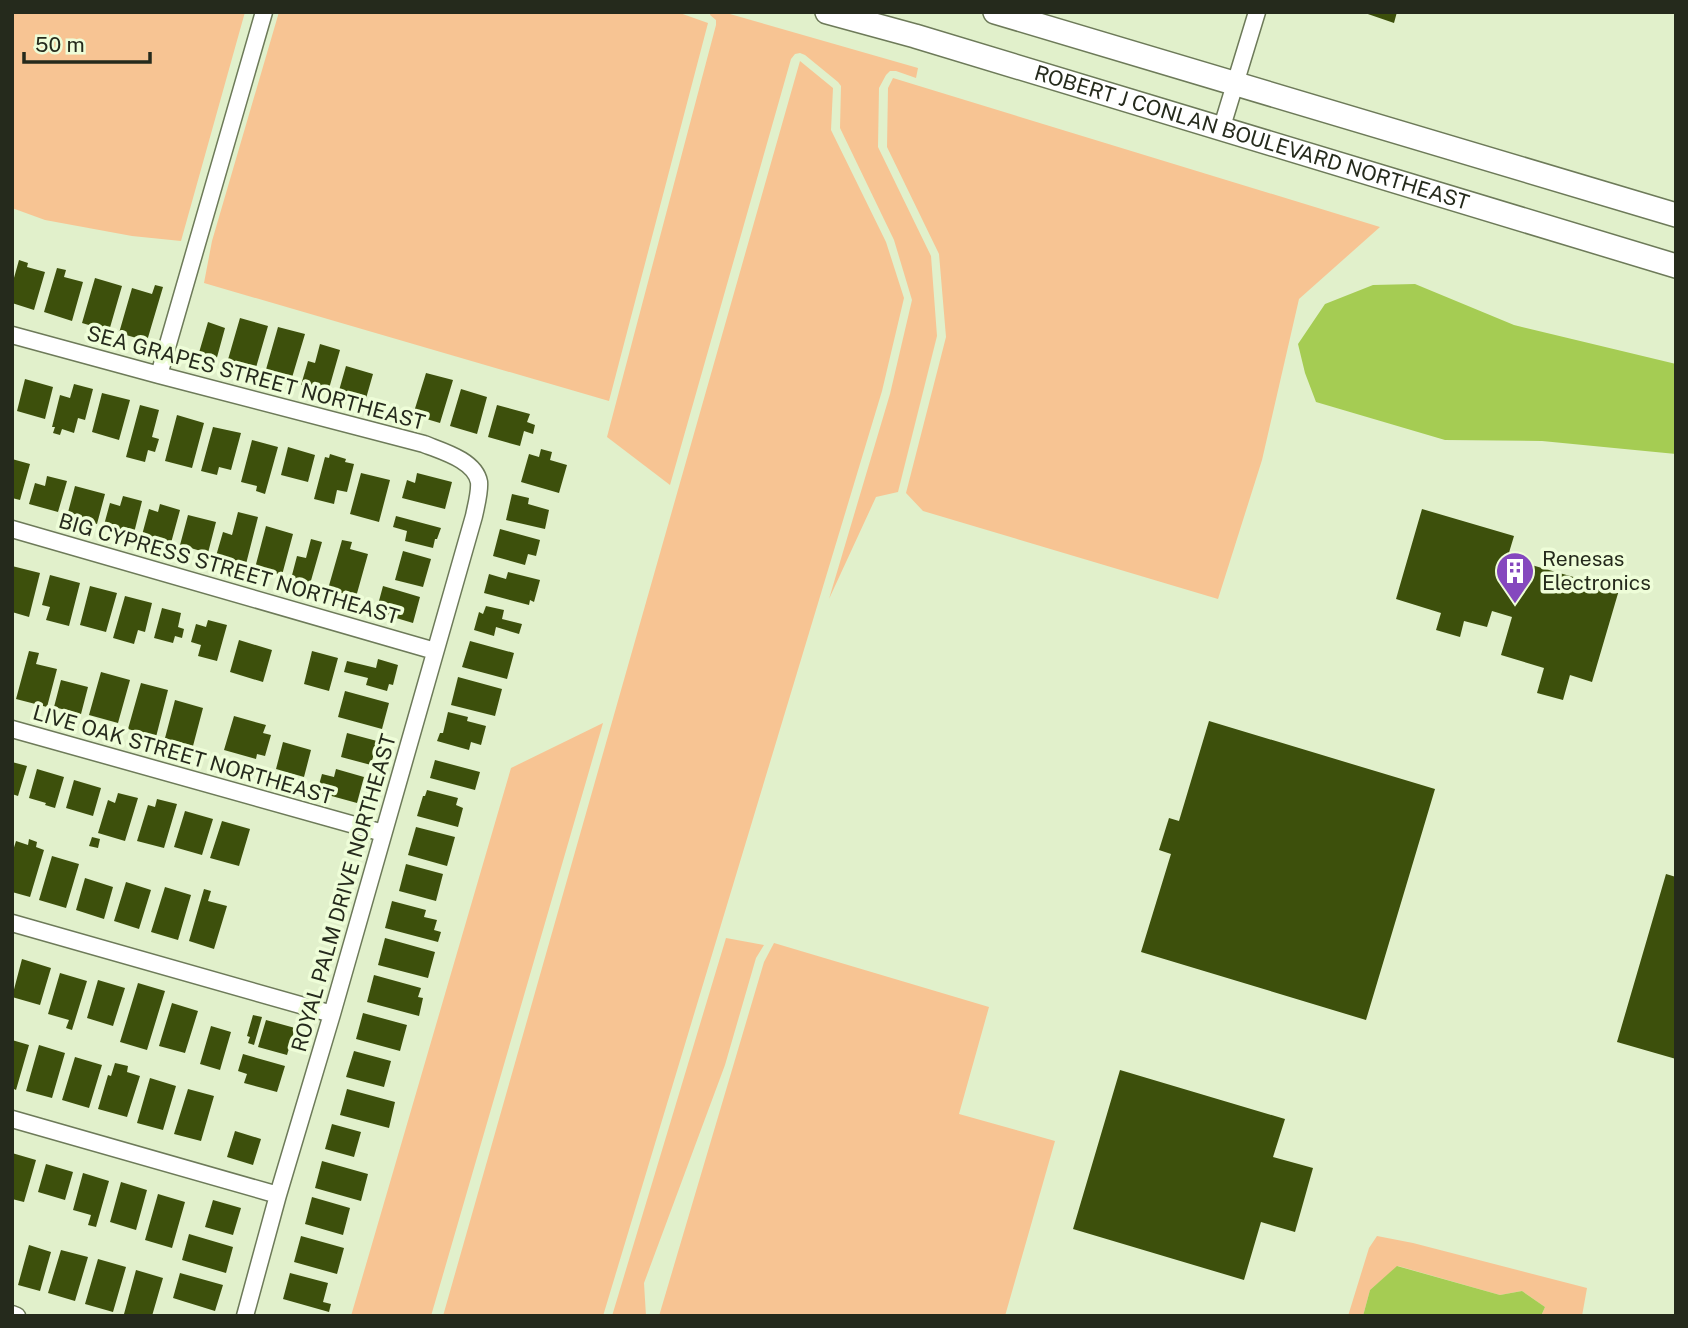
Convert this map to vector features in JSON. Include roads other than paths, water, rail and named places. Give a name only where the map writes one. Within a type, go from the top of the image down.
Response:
[{"type":"main road","name":"ROBERT J CONLAN BOULEVARD NORTHEAST","points":[[827,12],[915,36],[1676,266]]},
{"type":"main road","points":[[995,12],[1676,215]]},
{"type":"street","points":[[159,375],[264,12]]},
{"type":"street","points":[[1221,130],[1257,12]]},
{"type":"street","name":"SEA GRAPES STREET NORTHEAST","points":[[12,335],[424,444],[457,457],[472,468],[479,480]]},
{"type":"street","name":"ROYAL PALM DRIVE NORTHEAST","points":[[245,1316],[474,516],[479,480]]},
{"type":"street","name":"BIG CYPRESS STREET NORTHEAST","points":[[12,529],[435,650]]},
{"type":"street","name":"LIVE OAK STREET NORTHEAST","points":[[12,729],[383,833]]},
{"type":"street","points":[[12,923],[332,1014]]},
{"type":"street","points":[[12,1119],[278,1195]]},
{"type":"place","name":"Renesas Electronics","points":[[1515,605]]}]
